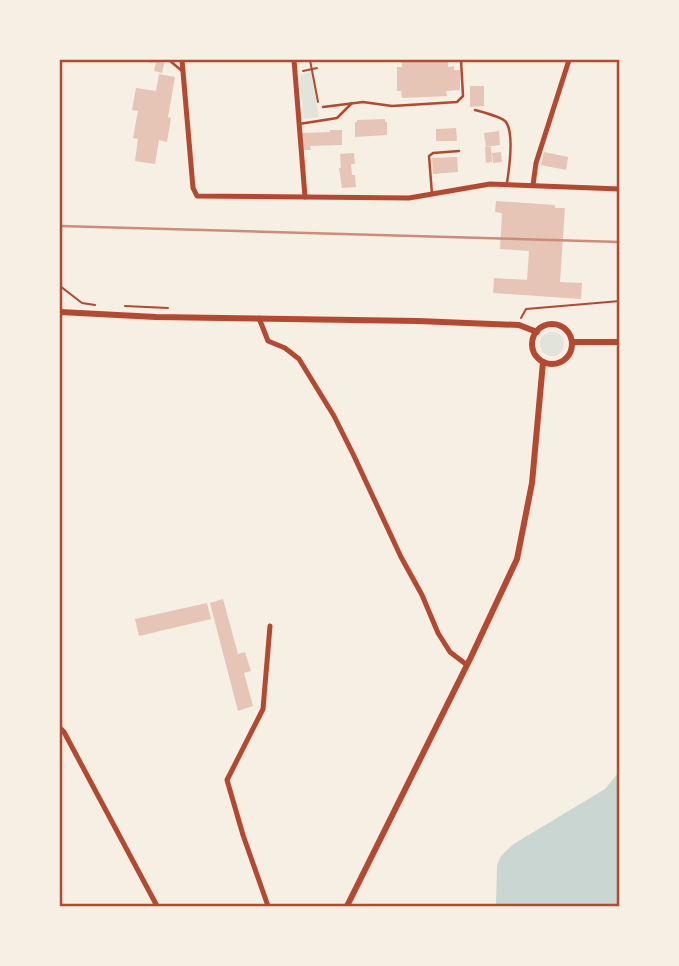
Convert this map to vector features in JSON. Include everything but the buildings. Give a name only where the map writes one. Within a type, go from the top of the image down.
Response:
[{"type":"street","points":[[182,60],[192,188],[197,196],[409,198],[483,184],[620,189]]},
{"type":"street","points":[[294,60],[305,197]]},
{"type":"street","points":[[533,185],[536,163],[568,60]]},
{"type":"street","points":[[60,311],[156,317],[506,324],[519,325],[537,332]]},
{"type":"street","points":[[260,318],[268,341],[285,348],[299,359],[334,416],[438,633],[450,652],[467,665]]},
{"type":"street","points":[[551,324],[568,332],[572,342],[571,352],[562,362],[550,364],[538,359],[532,347],[537,332],[551,324]]},
{"type":"street","points":[[572,342],[620,342]]},
{"type":"street","points":[[347,906],[517,559],[532,483],[543,362]]},
{"type":"street","points":[[268,906],[227,780],[262,709],[270,626]]},
{"type":"street","points":[[60,728],[157,906]]},
{"type":"lane","points":[[169,60],[183,72]]},
{"type":"lane","points":[[323,107],[363,102],[400,106],[457,102],[463,96],[461,60]]},
{"type":"lane","points":[[299,124],[337,118],[352,103]]},
{"type":"lane","points":[[475,110],[502,119],[507,124],[510,152],[507,184]]},
{"type":"lane","points":[[432,194],[429,156],[433,153],[459,151]]},
{"type":"path","points":[[310,60],[321,121]]},
{"type":"path","points":[[312,69],[317,68]]},
{"type":"path","points":[[519,320],[526,309],[620,301]]},
{"type":"shaded area","points":[[311,72],[319,117],[304,119],[299,75]]},
{"type":"shaded area","points":[[552,332],[561,335],[564,344],[561,353],[552,356],[543,353],[540,344],[543,335]]},
{"type":"shaded area","points":[[619,772],[619,906],[496,906],[497,865],[501,856],[512,845],[605,789]]},
{"type":"railway","points":[[60,226],[620,242]]}]
